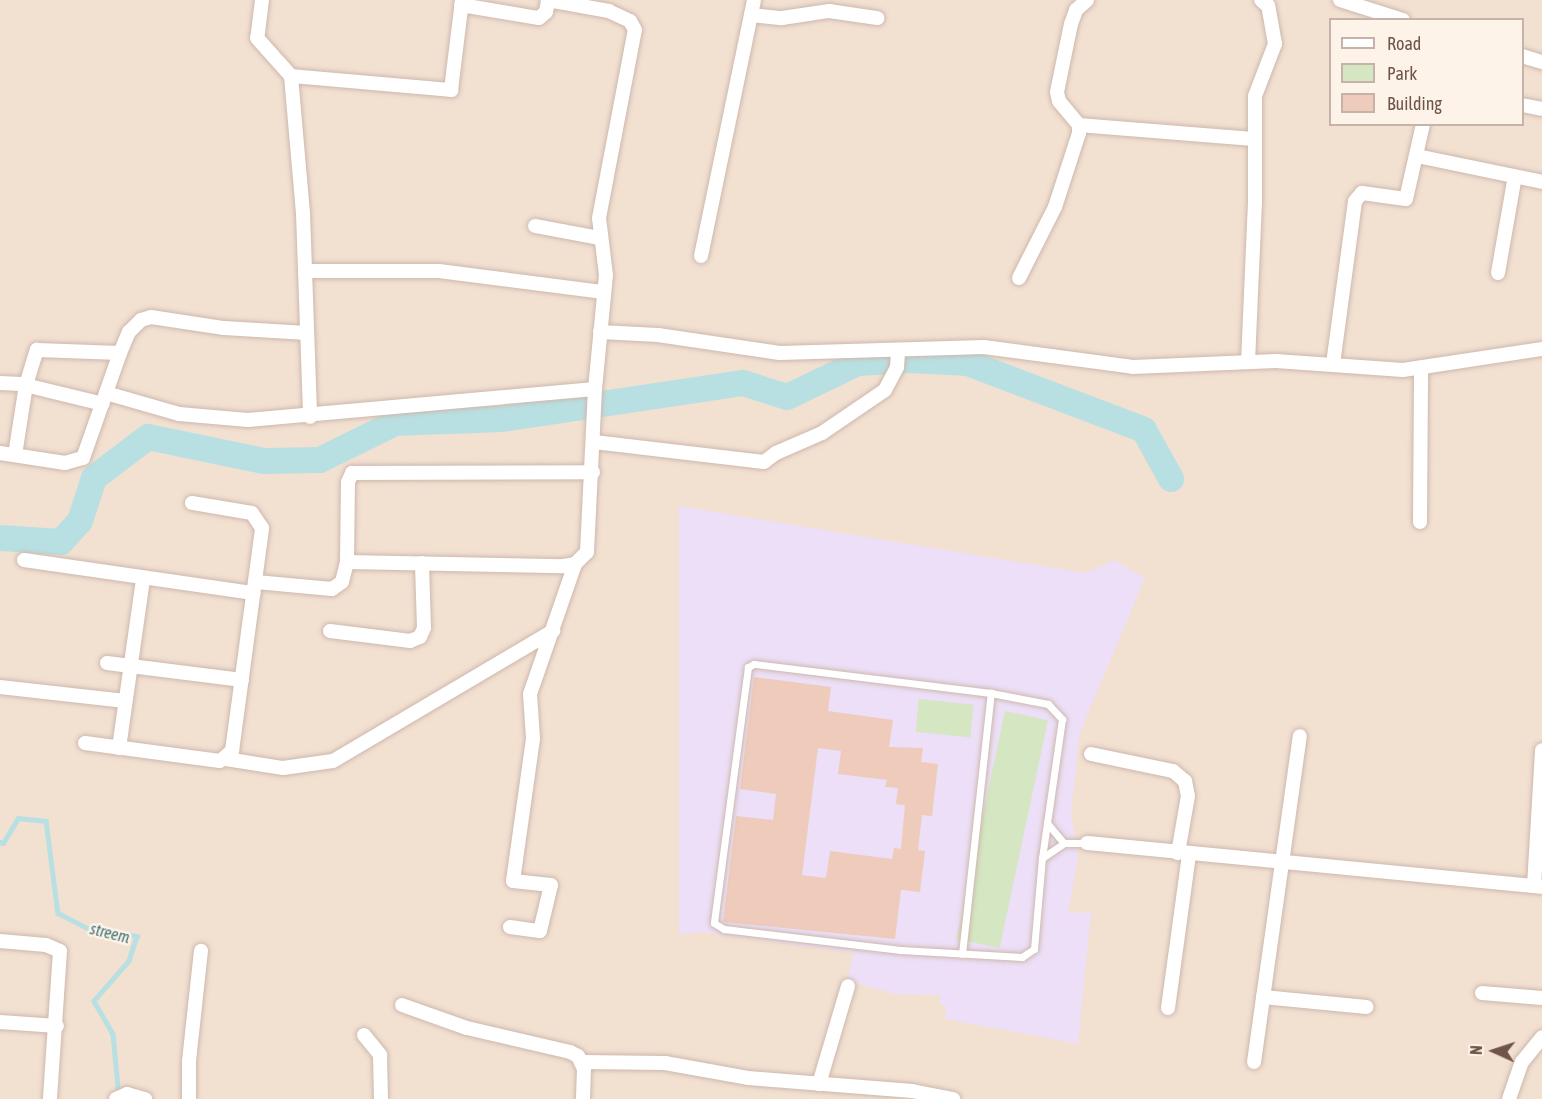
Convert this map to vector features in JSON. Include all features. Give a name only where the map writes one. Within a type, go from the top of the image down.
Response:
[{"type":"street","points":[[262,0],[257,38],[291,76],[305,271],[310,417]]},
{"type":"street","points":[[701,256],[754,0]]},
{"type":"street","points":[[1087,0],[1076,10],[1071,24],[1057,92],[1059,101],[1079,125],[1252,139]]},
{"type":"street","points":[[1340,0],[1397,18]]},
{"type":"street","points":[[291,76],[451,90],[461,3],[539,18],[546,12],[548,1],[609,11],[630,21],[635,30],[601,203],[600,238],[607,265],[595,392],[588,552],[575,564],[530,694],[533,738],[513,881],[551,885],[540,931],[510,927]]},
{"type":"street","points":[[1248,362],[1255,202],[1252,139],[1255,96],[1275,44],[1269,2]]},
{"type":"street","points":[[751,15],[782,18],[829,11],[877,18]]},
{"type":"street","points":[[1524,57],[1542,62]]},
{"type":"street","points":[[1524,105],[1542,109]]},
{"type":"street","points":[[1019,278],[1055,207],[1079,125]]},
{"type":"street","points":[[1333,364],[1356,197],[1362,193],[1406,200],[1423,126]]},
{"type":"street","points":[[1417,156],[1542,182]]},
{"type":"street","points":[[1498,273],[1515,177]]},
{"type":"street","points":[[535,226],[600,238]]},
{"type":"street","points":[[305,271],[439,271],[604,292]]},
{"type":"street","points":[[0,453],[78,462],[87,452],[129,332],[151,317],[224,328],[307,333]]},
{"type":"street","points":[[600,332],[658,335],[780,353],[898,359],[984,347],[1133,368],[1248,362],[1421,368],[1468,357],[1542,349]]},
{"type":"street","points":[[15,455],[26,385],[37,350],[120,353]]},
{"type":"street","points":[[594,442],[764,462],[776,453],[822,433],[885,390],[898,359]]},
{"type":"street","points":[[1420,522],[1421,368]]},
{"type":"street","points":[[0,383],[26,385],[200,417],[248,420],[310,417],[595,392]]},
{"type":"street","points":[[24,560],[143,580],[255,588],[332,589],[342,582],[347,562],[348,482],[352,473],[593,472]]},
{"type":"street","points":[[192,503],[240,509],[260,519],[262,536],[232,751],[226,759]]},
{"type":"street","points":[[347,562],[575,564]]},
{"type":"street","points":[[330,631],[410,641],[420,637],[424,628],[423,563]]},
{"type":"street","points":[[118,748],[143,580]]},
{"type":"street","points":[[85,743],[283,768],[333,761],[553,631]]},
{"type":"street","points":[[107,663],[242,680]]},
{"type":"street","points":[[0,687],[125,701]]},
{"type":"street","points":[[1254,1062],[1280,864],[1300,736]]},
{"type":"street","points":[[1087,843],[1280,864],[1538,887],[1542,750]]},
{"type":"street","points":[[1091,754],[1173,771],[1185,781],[1188,796],[1168,1008]]},
{"type":"street","points":[[0,941],[46,945],[60,951],[57,1026],[50,1099]]},
{"type":"street","points":[[189,1099],[189,1061],[201,951]]},
{"type":"street","points":[[819,1084],[848,986]]},
{"type":"street","points":[[1482,993],[1542,998]]},
{"type":"street","points":[[1263,997],[1367,1007]]},
{"type":"street","points":[[402,1005],[467,1028],[564,1050],[582,1062],[665,1063],[748,1078],[912,1091],[953,1099]]},
{"type":"street","points":[[0,1022],[57,1026]]},
{"type":"street","points":[[364,1035],[380,1055],[381,1099]]},
{"type":"street","points":[[1509,1099],[1522,1062],[1542,1037]]},
{"type":"street","points":[[582,1062],[583,1099]]},
{"type":"street","points":[[122,1096],[144,1099]]},
{"type":"lane","points":[[754,664],[991,693],[1047,704],[1062,719],[1042,858],[1034,949],[1013,958],[717,927],[714,919],[748,667],[754,664]]},
{"type":"lane","points":[[962,954],[991,693]]},
{"type":"lane","points":[[1047,823],[1064,843]]},
{"type":"lane","points":[[1042,858],[1064,843],[1087,843]]},
{"type":"shaded area","points":[[0,0],[1542,0],[1542,1099],[0,1099]]},
{"type":"shaded area","points":[[679,506],[1085,573],[1114,560],[1145,578],[1080,732],[1071,812],[1078,857],[1068,913],[1091,912],[1078,1044],[945,1019],[946,1006],[940,1004],[940,995],[894,994],[847,980],[854,953],[702,932],[679,935]]},
{"type":"green space","points":[[919,699],[974,705],[970,738],[916,732]]},
{"type":"green space","points":[[1005,711],[1048,720],[1000,948],[957,939]]},
{"type":"building","points":[[754,677],[831,687],[828,711],[893,720],[889,747],[923,748],[921,762],[938,764],[932,816],[922,815],[918,850],[925,851],[920,892],[901,890],[895,939],[723,922],[736,816],[773,820],[776,794],[740,789]],"holes":[[[818,748],[841,751],[838,774],[887,780],[885,787],[898,788],[896,804],[905,805],[901,849],[894,848],[892,859],[830,851],[826,878],[802,875]]]},
{"type":"waterway","points":[[0,538],[61,542],[80,521],[94,478],[148,437],[264,461],[320,460],[395,423],[502,419],[743,383],[787,397],[858,363],[910,360],[968,363],[1144,430],[1171,479]]},
{"type":"waterway","name":"streem","points":[[0,842],[3,843],[18,818],[46,821],[58,913],[88,928],[137,936],[129,961],[94,1001],[113,1034],[119,1097]]}]
